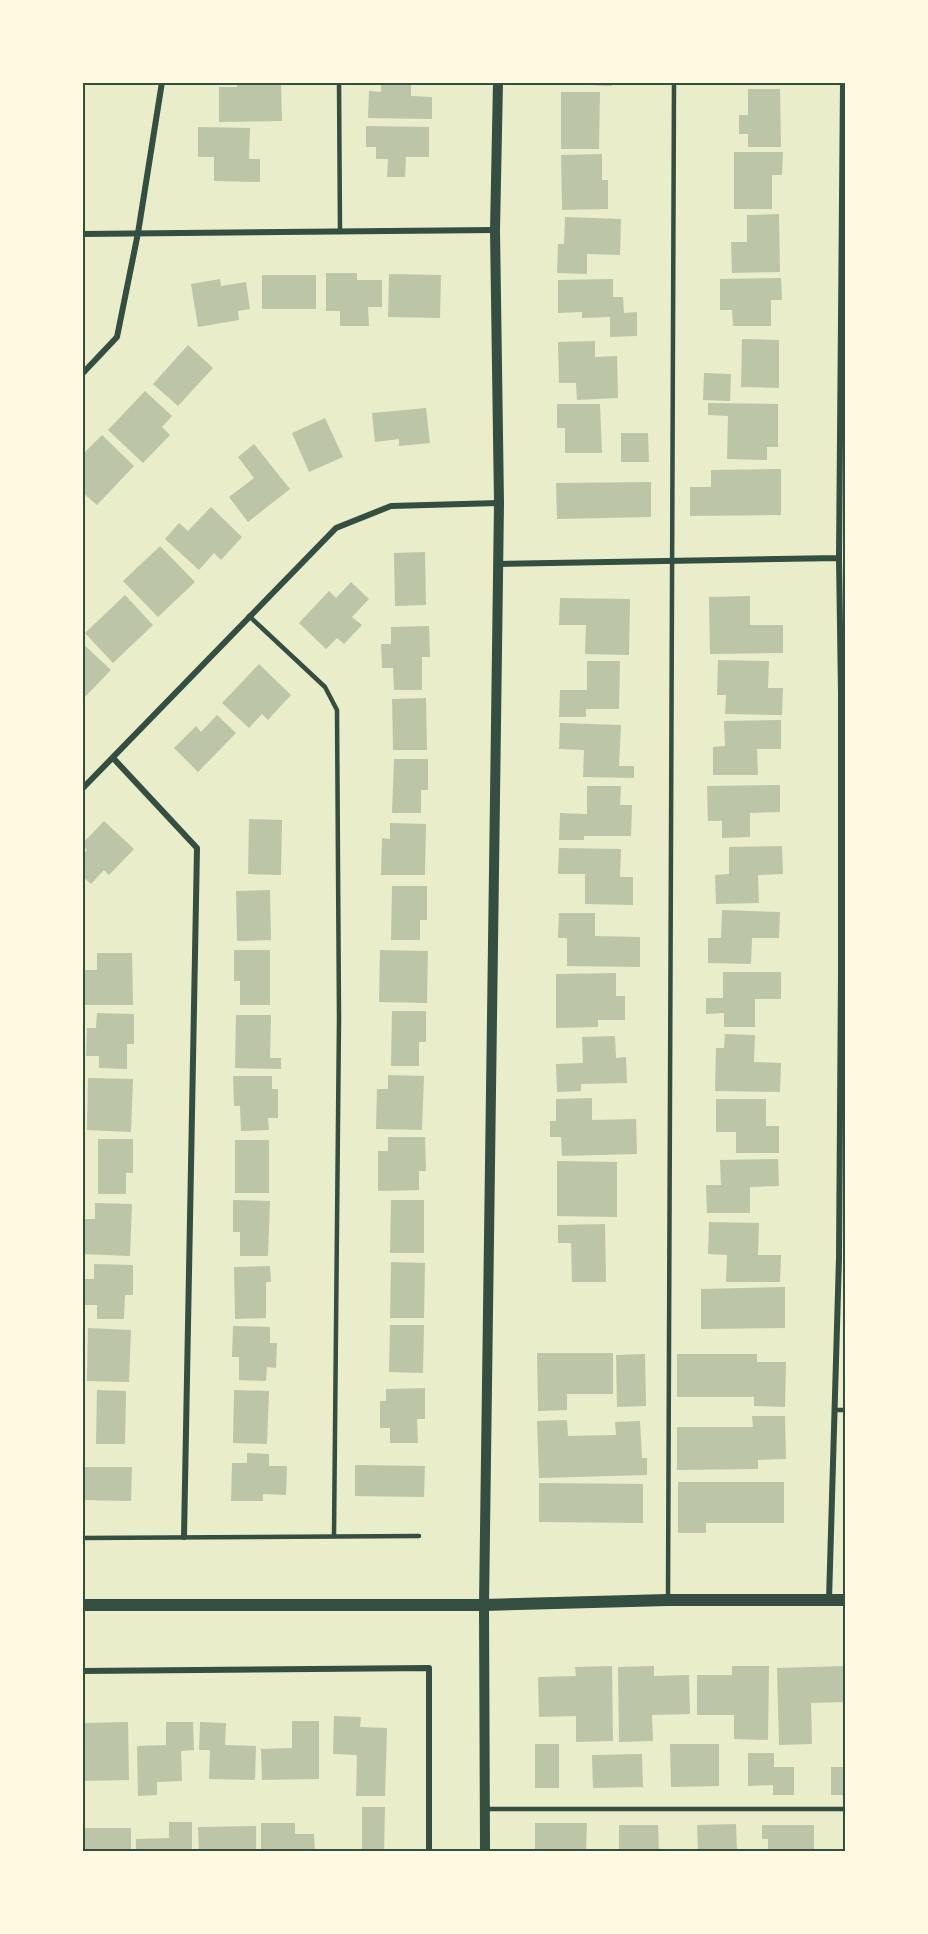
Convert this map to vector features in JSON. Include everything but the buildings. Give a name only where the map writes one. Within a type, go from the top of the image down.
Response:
[{"type":"main road","points":[[82,1605],[484,1605],[668,1600],[846,1600]]},
{"type":"street","points":[[82,374],[117,337],[138,233],[162,82]]},
{"type":"street","points":[[485,1851],[484,1605],[498,502],[495,230],[498,82]]},
{"type":"street","points":[[829,1600],[842,1258],[843,693],[838,558],[843,393],[843,82]]},
{"type":"street","points":[[82,234],[495,230]]},
{"type":"street","points":[[82,789],[114,759],[336,528],[391,506],[498,502]]},
{"type":"street","points":[[497,564],[838,558]]},
{"type":"street","points":[[114,759],[197,848],[184,1537]]},
{"type":"street","points":[[82,1671],[429,1668],[429,1851]]},
{"type":"lane","points":[[339,82],[340,232]]},
{"type":"lane","points":[[668,1600],[674,82]]},
{"type":"lane","points":[[249,616],[325,687],[337,710],[339,1019],[334,1536]]},
{"type":"lane","points":[[835,1410],[846,1410]]},
{"type":"lane","points":[[82,1538],[419,1536]]},
{"type":"lane","points":[[485,1809],[846,1809]]}]
